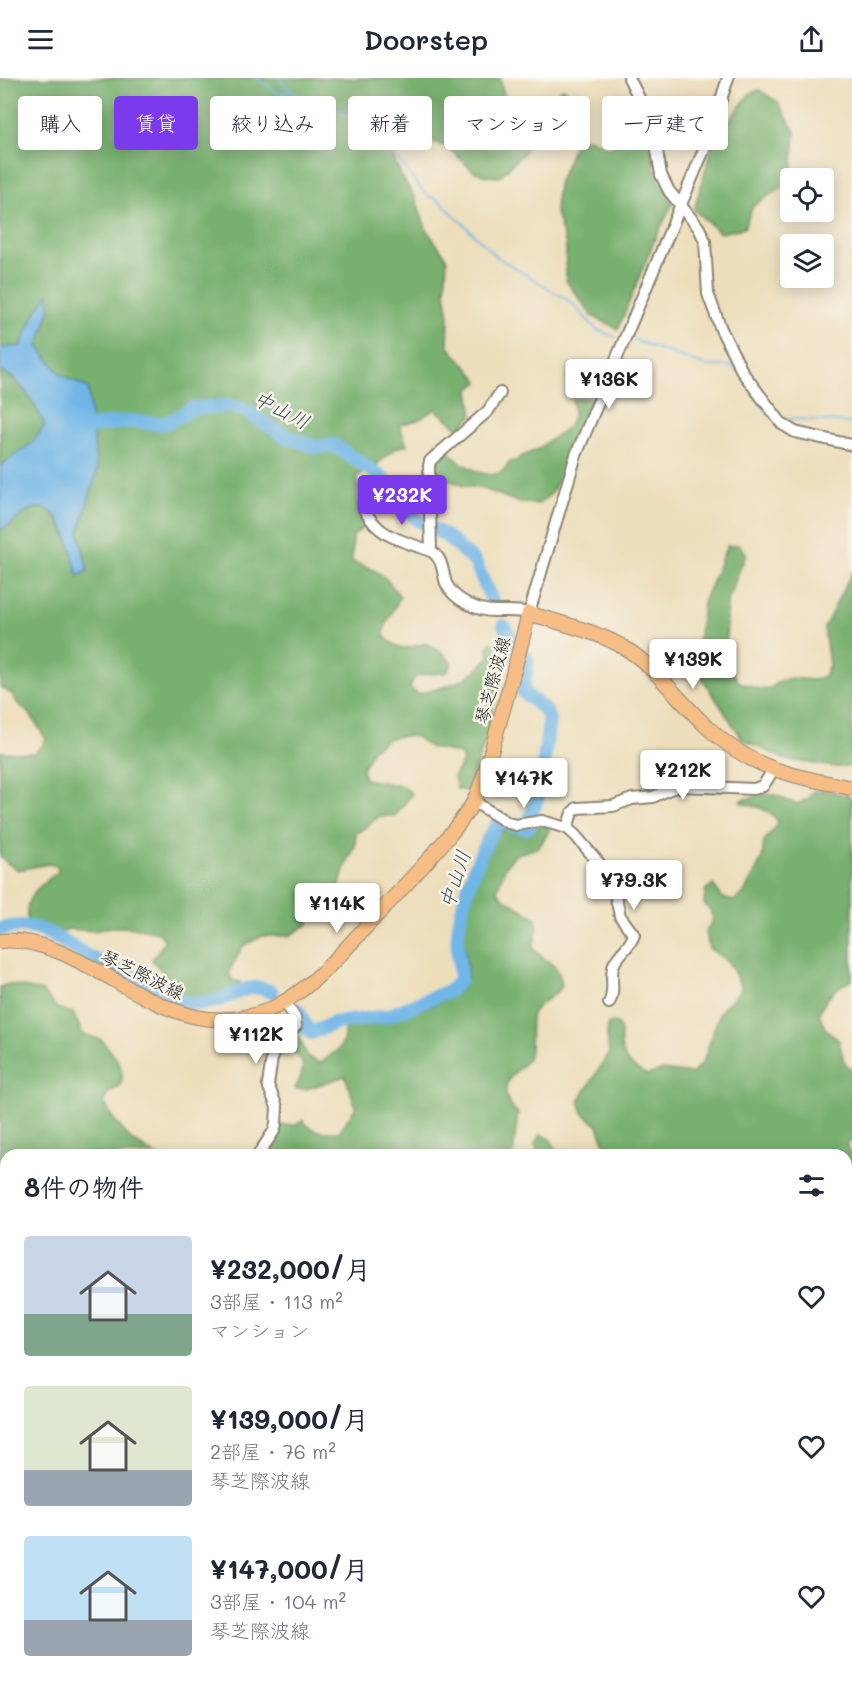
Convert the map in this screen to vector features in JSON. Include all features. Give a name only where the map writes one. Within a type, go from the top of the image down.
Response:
[{"type":"main road","points":[[529,613],[603,637],[627,650],[650,668],[721,740],[747,758],[773,770],[852,788]]},
{"type":"main road","name":"琴芝際波線","points":[[0,941],[20,941],[46,947],[167,1007],[199,1018],[237,1019],[261,1013],[285,1002],[327,966],[391,901],[466,814],[491,753],[529,613]]},
{"type":"street","points":[[629,78],[653,126],[661,175],[669,191],[699,228],[705,241],[708,294],[723,335],[743,373],[782,424],[795,432],[852,445]]},
{"type":"street","points":[[364,509],[369,518],[389,537],[431,550],[439,557],[447,584],[460,600],[495,612],[507,609],[529,613],[576,454],[708,140],[728,78]]},
{"type":"street","points":[[431,550],[430,460],[488,411],[500,393]]},
{"type":"street","points":[[567,828],[572,813],[577,808],[613,806],[632,799],[653,797],[682,786],[754,789],[763,786],[773,770]]},
{"type":"street","points":[[473,801],[508,823],[516,825],[542,821],[567,828],[605,870],[614,889],[620,916],[634,935],[614,965],[612,998],[609,1003]]},
{"type":"street","points":[[262,1149],[276,1124],[277,1107],[268,1085],[273,1051],[284,1036],[296,1026],[296,1018],[285,1002]]},
{"type":"green space","points":[[0,78],[500,78],[504,96],[444,96],[444,146],[432,141],[432,96],[348,96],[348,150],[395,150],[392,155],[415,197],[427,231],[447,261],[445,292],[449,316],[448,346],[479,382],[469,390],[473,415],[459,429],[435,409],[418,420],[399,425],[407,445],[396,448],[375,466],[357,476],[358,504],[370,522],[353,536],[352,562],[380,574],[400,597],[385,627],[384,636],[398,647],[403,648],[425,643],[442,652],[452,663],[447,672],[414,678],[410,688],[418,694],[449,686],[473,673],[489,657],[488,647],[491,642],[500,652],[503,668],[493,705],[492,725],[466,791],[457,789],[454,776],[463,761],[460,754],[429,747],[416,737],[401,736],[387,739],[373,749],[362,769],[365,779],[403,786],[412,794],[395,816],[380,816],[356,834],[355,847],[340,885],[331,893],[318,887],[310,896],[306,904],[309,924],[289,936],[262,936],[243,946],[229,972],[232,980],[240,982],[241,986],[215,996],[199,998],[172,992],[173,984],[152,960],[165,941],[159,933],[129,927],[110,927],[95,931],[68,929],[61,933],[48,927],[28,924],[27,907],[33,894],[58,872],[57,866],[48,864],[18,870],[0,856],[0,752],[34,753],[46,739],[30,714],[18,704],[12,694],[0,687],[0,530],[32,509],[47,509],[57,517],[71,547],[88,571],[79,532],[97,471],[88,389],[61,375],[38,346],[50,310],[33,317],[21,346],[3,348],[0,345]]},
{"type":"green space","points":[[564,88],[569,94],[567,96],[554,96]]},
{"type":"green space","points":[[759,90],[778,102],[795,132],[793,168],[780,168],[780,188],[753,206],[744,228],[720,233],[694,210],[711,150],[728,150],[728,123],[749,94]]},
{"type":"green space","points":[[590,138],[602,144],[602,150],[652,150],[656,173],[673,203],[655,239],[618,329],[592,316],[566,281],[566,245],[555,210],[558,184],[572,150],[590,150]]},
{"type":"green space","points":[[450,150],[525,150],[499,177],[479,174]]},
{"type":"green space","points":[[0,371],[21,386],[45,425],[32,443],[0,466]]},
{"type":"green space","points":[[587,398],[592,400],[559,480],[550,495],[538,504],[520,503],[434,474],[435,461],[449,452],[464,464],[484,474],[491,475],[501,472],[510,462],[536,450],[565,430],[572,421],[572,400]]},
{"type":"green space","points":[[739,545],[746,554],[727,602],[726,663],[739,682],[759,689],[771,688],[779,681],[790,678],[814,680],[824,676],[829,665],[824,628],[852,572],[852,766],[837,767],[786,760],[743,740],[703,680],[698,644],[703,603],[727,546]]},
{"type":"green space","points":[[823,790],[848,795],[852,801],[852,981],[832,993],[819,1013],[825,1028],[839,1041],[844,1062],[852,1070],[852,1141],[849,1141],[848,1149],[607,1149],[598,1126],[583,1113],[579,1101],[609,1053],[608,1024],[616,1023],[621,1030],[622,1052],[628,1062],[647,1075],[663,1070],[692,1074],[703,1062],[720,1012],[742,988],[729,963],[709,948],[706,932],[713,919],[704,903],[706,889],[713,885],[723,898],[733,901],[743,894],[762,859],[764,841],[779,823],[767,811],[741,803],[742,800],[770,795],[797,804],[809,798],[813,791]]},
{"type":"green space","points":[[539,826],[548,826],[549,831],[539,847],[515,855],[506,866],[497,890],[503,898],[535,917],[538,927],[533,948],[555,968],[561,978],[562,986],[532,1014],[529,1056],[511,1077],[506,1087],[508,1101],[518,1113],[514,1149],[265,1149],[281,1125],[296,1125],[303,1120],[314,1130],[339,1132],[356,1107],[345,1076],[307,1089],[295,1089],[303,1065],[298,1056],[287,1046],[276,1060],[267,1061],[288,1030],[297,1033],[308,1057],[320,1063],[341,1045],[344,1028],[412,1012],[441,1001],[463,988],[467,974],[464,921],[475,881],[499,831],[509,830],[522,833]]},
{"type":"green space","points":[[9,984],[42,991],[57,1008],[73,1013],[83,1034],[102,1040],[118,1060],[122,1077],[121,1085],[107,1094],[104,1102],[112,1117],[131,1140],[146,1149],[0,1149],[0,987]]},
{"type":"green space","points":[[540,1134],[550,1139],[556,1149],[537,1149],[535,1144]]},
{"type":"water","points":[[49,293],[50,310],[38,346],[61,375],[88,388],[97,471],[79,532],[88,571],[78,576],[65,530],[52,512],[43,508],[32,509],[0,530],[0,466],[32,443],[45,425],[21,386],[0,371],[0,345],[4,348],[21,346],[33,317]]},
{"type":"waterway","points":[[256,78],[278,93],[293,93]]},
{"type":"waterway","points":[[280,78],[284,85],[294,93],[368,122],[379,129],[389,139],[398,159],[425,194],[440,201],[497,257],[571,302],[597,330],[615,337]]},
{"type":"waterway","points":[[634,340],[706,366],[733,366],[737,372]]},
{"type":"waterway","points":[[753,394],[771,417]]},
{"type":"waterway","name":"中山川","points":[[78,437],[84,430],[100,425],[132,421],[162,424],[193,408],[230,406],[246,411],[285,436],[315,447],[334,445],[381,477],[402,499],[416,519],[446,536],[475,562],[494,605]]},
{"type":"waterway","points":[[783,418],[852,423]]},
{"type":"waterway","name":"中山川","points":[[504,626],[514,643]]},
{"type":"waterway","name":"中山川","points":[[298,1010],[311,1033],[334,1023],[387,1016],[451,990],[460,980],[458,933],[467,890],[478,860],[499,822],[527,828],[530,825],[530,818],[541,788],[549,720],[546,711],[523,692],[528,660],[526,656]]},
{"type":"waterway","name":"中山川","points":[[0,929],[15,926],[28,927],[52,934],[97,961],[125,973],[160,993],[184,1002],[207,1003],[255,988],[272,992]]}]
